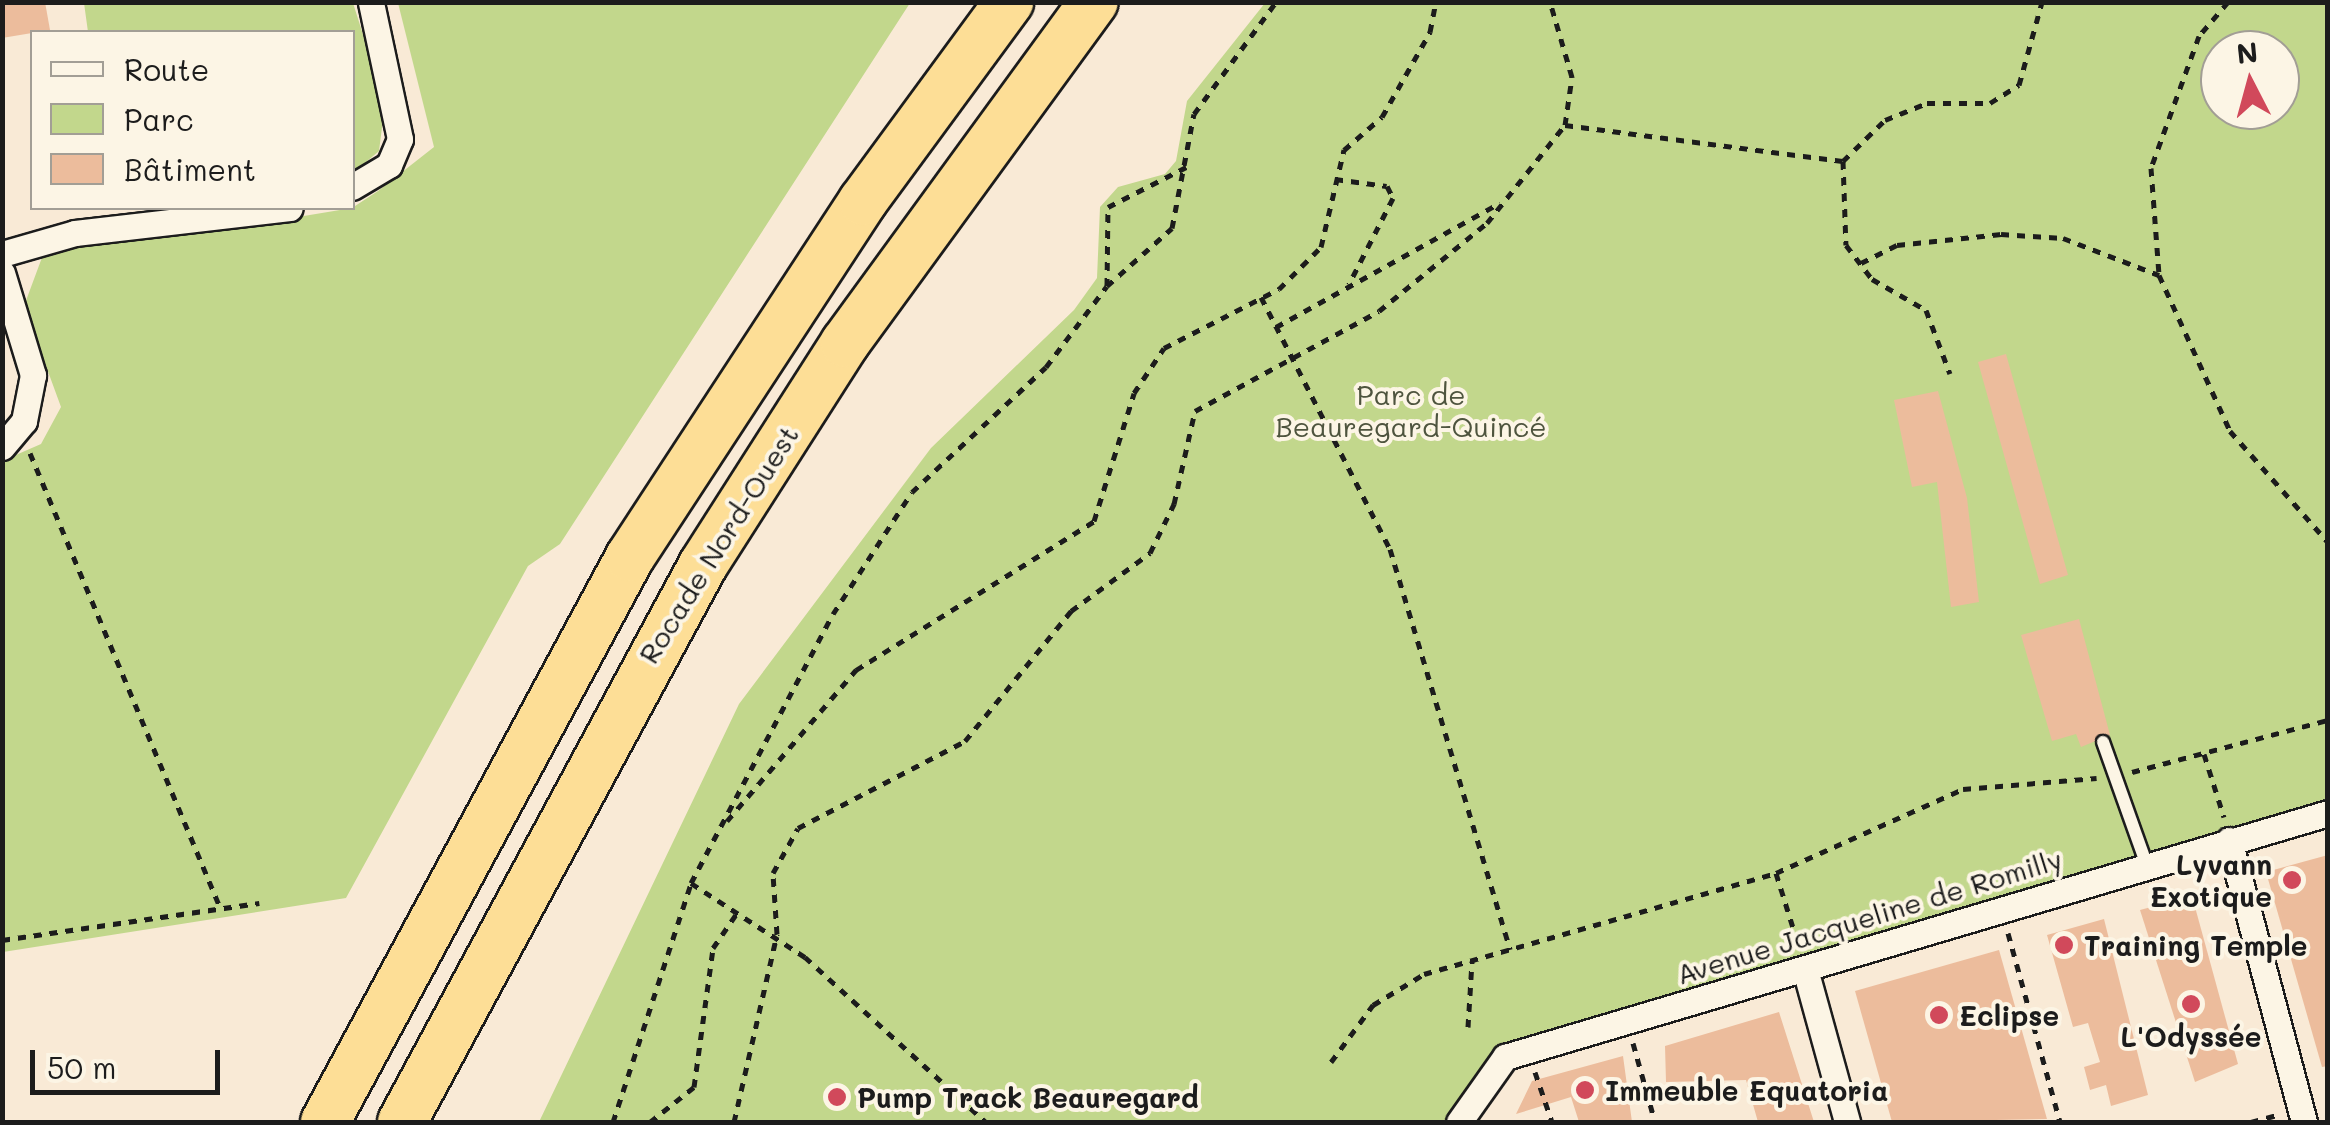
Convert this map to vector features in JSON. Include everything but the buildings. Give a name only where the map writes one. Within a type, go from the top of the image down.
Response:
[{"type":"highway","points":[[325,1122],[630,557],[852,216],[1009,2]]},
{"type":"highway","name":"Rocade Nord-Ouest","points":[[402,1122],[608,728],[713,549],[856,328],[1094,2]]},
{"type":"street","points":[[355,185],[389,165],[400,139],[371,2]]},
{"type":"street","points":[[2,254],[76,232],[272,210]]},
{"type":"street","points":[[2,273],[31,349],[24,421],[2,447]]},
{"type":"street","name":"Avenue Jacqueline de Romilly","points":[[1460,1122],[1486,1077],[1524,1052],[2146,863],[2328,813]]},
{"type":"street","points":[[2230,840],[2304,1122]]},
{"type":"street","points":[[1805,969],[1847,1122]]},
{"type":"lane","points":[[2103,742],[2146,863]]},
{"type":"path","points":[[613,1122],[691,883],[727,821],[832,614],[912,492],[1046,366],[1107,286],[1180,216],[1202,97],[1276,2]]},
{"type":"path","points":[[727,821],[856,670],[1094,521],[1134,392],[1164,348],[1296,278],[1321,247],[1335,179],[1350,140],[1382,118],[1430,32],[1436,2]]},
{"type":"path","points":[[734,1122],[777,934],[774,873],[798,828],[965,741],[1070,611],[1150,553],[1174,504],[1196,411],[1379,311],[1503,203],[1566,124],[1572,77],[1550,2]]},
{"type":"path","points":[[1950,374],[1926,310],[1861,263],[1846,245],[1843,160],[1885,120],[1926,103],[1990,103],[2019,85],[2042,2]]},
{"type":"path","points":[[2228,2],[2199,36],[2152,168],[2159,276],[2230,430],[2328,542]]},
{"type":"path","points":[[1566,124],[1843,160]]},
{"type":"path","points":[[1107,286],[1108,207],[1186,168]]},
{"type":"path","points":[[1335,179],[1387,186],[1393,198],[1349,284]]},
{"type":"path","points":[[1276,326],[1503,203]]},
{"type":"path","points":[[1861,263],[1897,245],[2001,234],[2063,238],[2159,276]]},
{"type":"path","points":[[1261,298],[1390,549],[1510,950]]},
{"type":"path","points":[[24,421],[27,448],[221,910]]},
{"type":"path","points":[[1331,1062],[1373,1005],[1424,974],[1776,874],[1963,789],[2114,776],[2328,720]]},
{"type":"path","points":[[2204,754],[2230,840]]},
{"type":"path","points":[[1776,874],[1805,969]]},
{"type":"path","points":[[691,883],[777,934],[986,1122]]},
{"type":"path","points":[[2,940],[259,903]]},
{"type":"path","points":[[2004,906],[2060,1122]]},
{"type":"path","points":[[650,1122],[694,1087],[714,948],[739,910]]},
{"type":"path","points":[[1468,1027],[1472,961]]},
{"type":"path","points":[[1627,1021],[1655,1122]]},
{"type":"path","points":[[1524,1052],[1552,1122]]},
{"type":"green space","points":[[84,3],[353,3],[385,104],[379,151],[355,171],[355,30],[88,30]]},
{"type":"green space","points":[[398,3],[910,3],[560,544],[528,566],[346,898],[3,952],[2,461],[41,444],[61,407],[24,306],[47,244],[232,228],[355,210],[355,206],[434,147]]},
{"type":"green space","name":"Parc de Beauregard-Quincé","points":[[1265,3],[2327,3],[2327,808],[1513,1056],[1469,1122],[539,1122],[739,704],[931,448],[1074,310],[1097,278],[1100,207],[1118,187],[1165,174],[1176,161],[1187,101]]},
{"type":"place","name":"Lyvann Exotique","points":[[2292,880]]},
{"type":"place","name":"Training Temple","points":[[2064,945]]},
{"type":"place","name":"L'Odyssée","points":[[2191,1004]]},
{"type":"place","name":"Eclipse","points":[[1939,1015]]},
{"type":"place","name":"Immeuble Equatoria","points":[[1585,1090]]},
{"type":"place","name":"Pump Track Beauregard","points":[[837,1097]]}]
